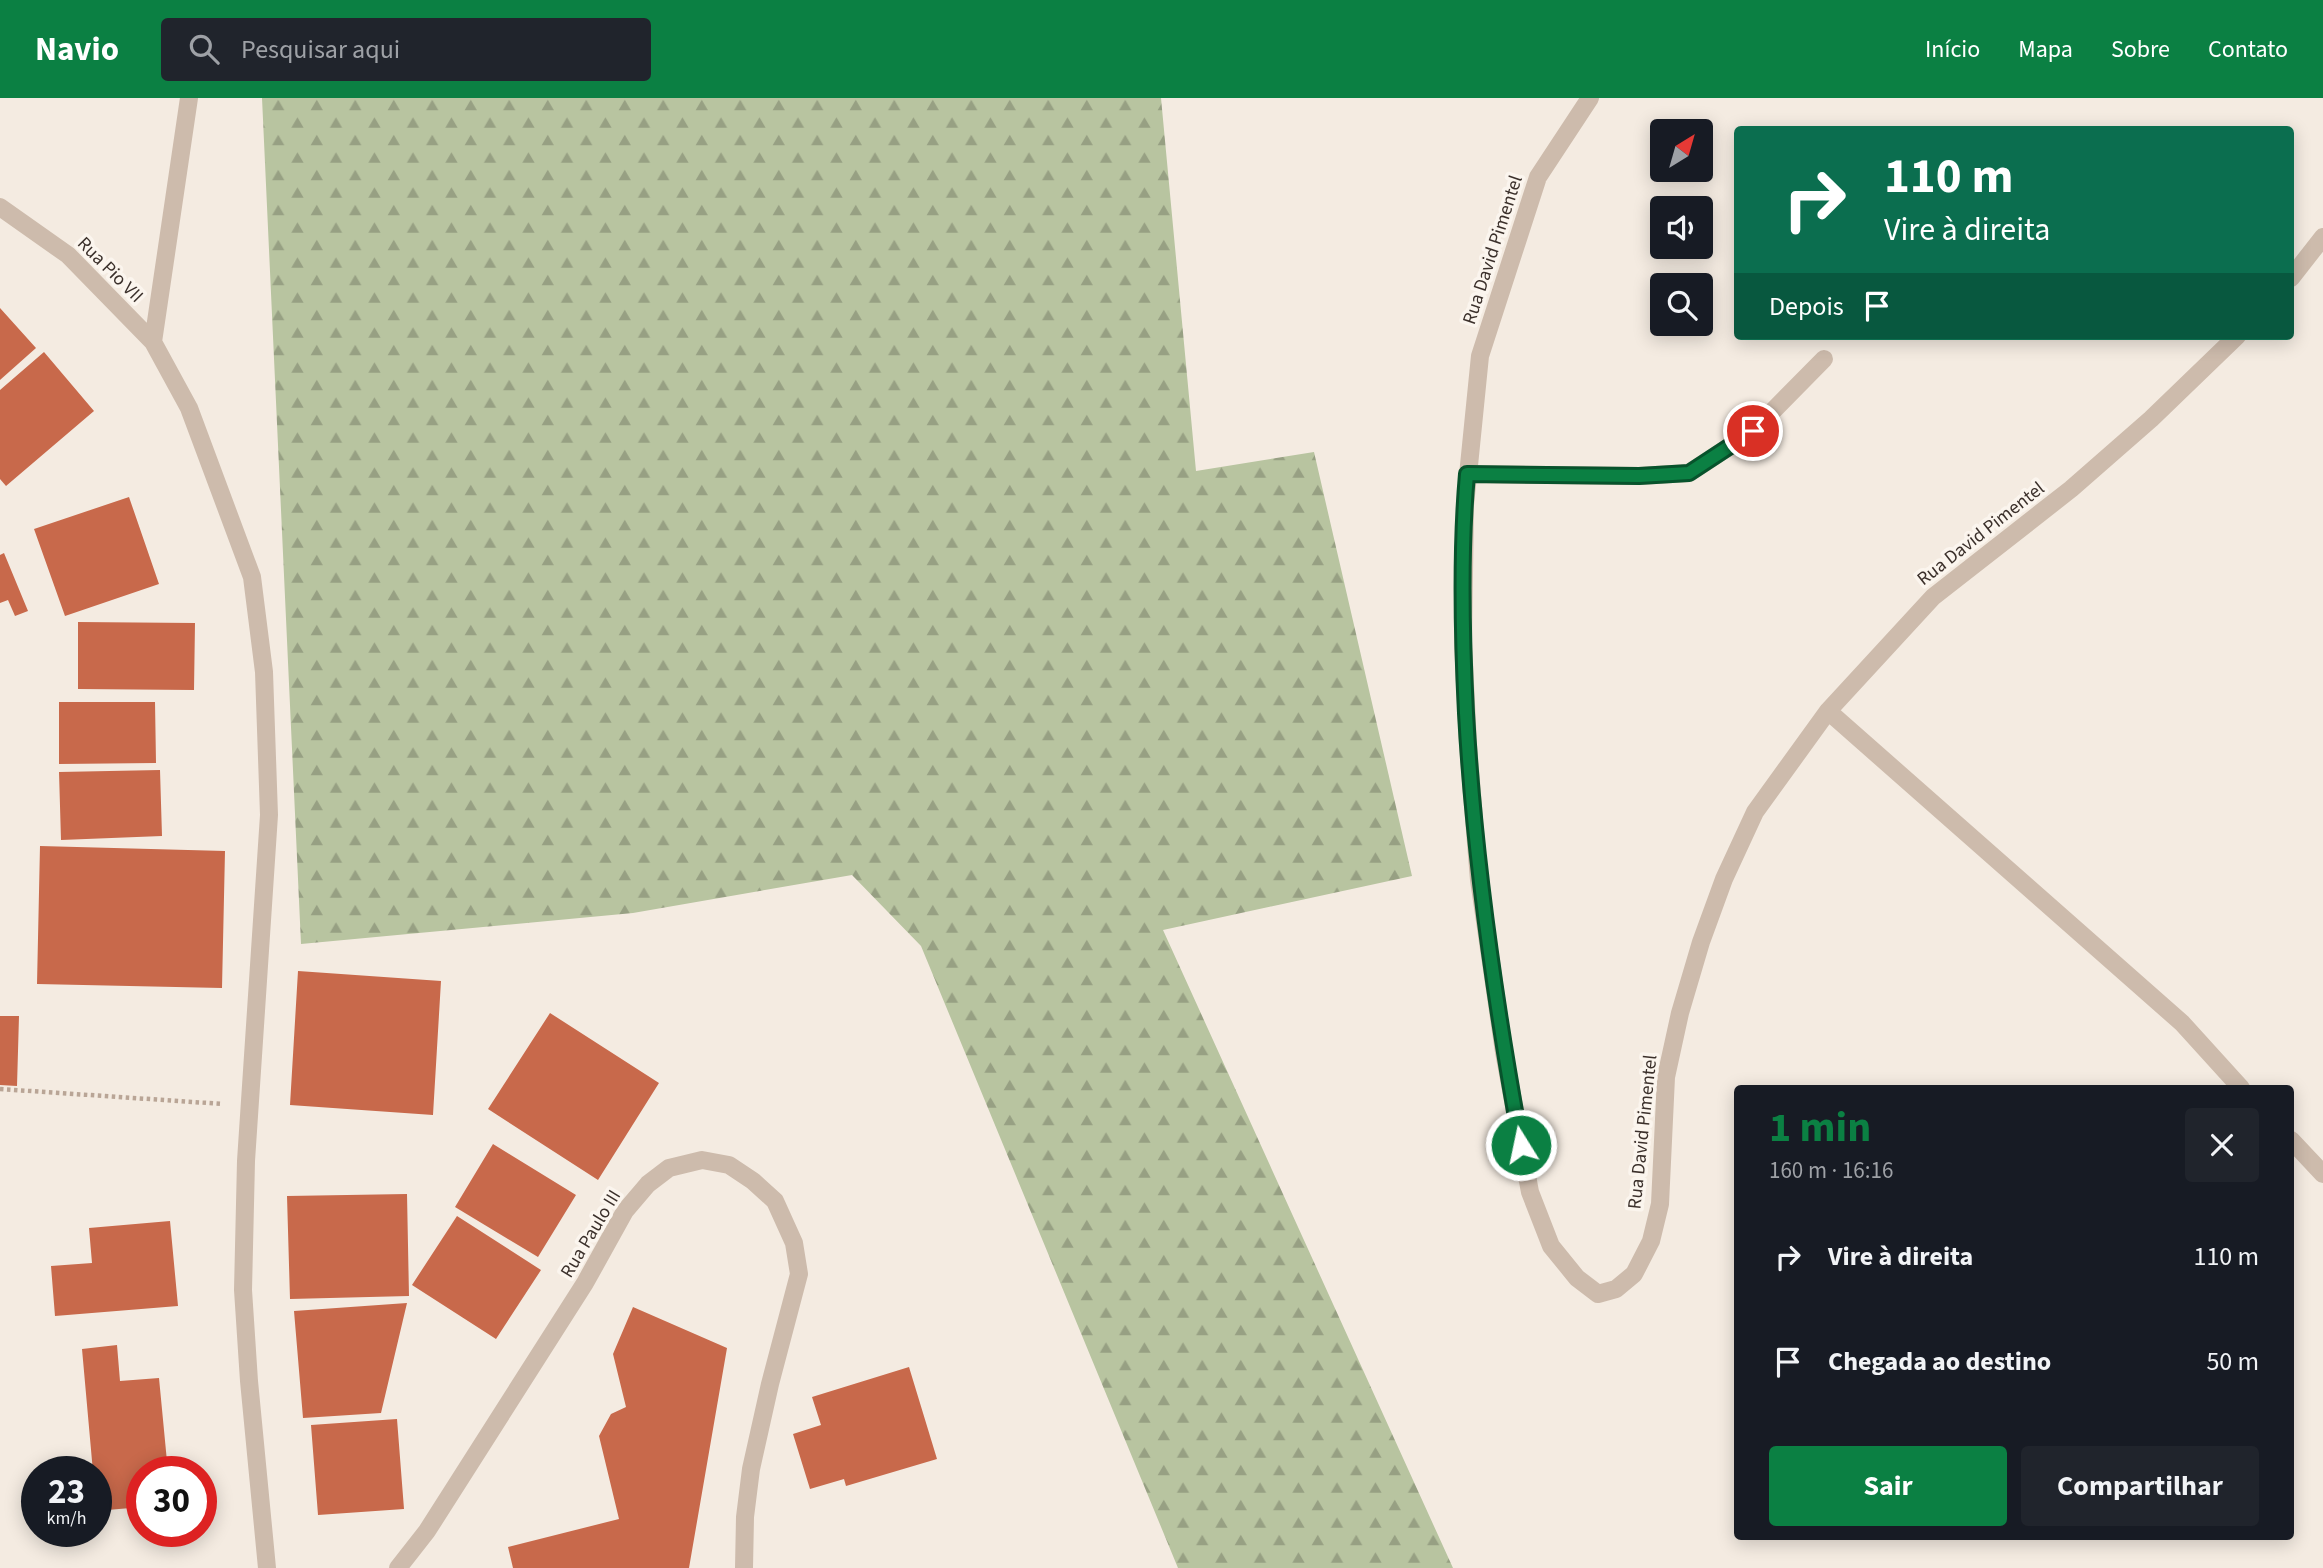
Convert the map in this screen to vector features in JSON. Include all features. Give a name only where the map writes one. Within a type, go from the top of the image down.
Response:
[{"type":"street","points":[[153,342],[190,98]]},
{"type":"street","name":"Rua David Pimentel","points":[[1590,98],[1538,177],[1480,356],[1465,505],[1463,642],[1479,880],[1504,1052],[1530,1192],[1551,1246],[1577,1278],[1598,1294],[1616,1289],[1634,1274],[1651,1241],[1660,1204],[1666,1077],[1680,1013],[1724,878],[1755,812],[1828,711],[1933,597],[2071,489],[2181,391],[2233,340]]},
{"type":"street","name":"Rua Pio VII","points":[[0,207],[68,255],[153,342],[189,408],[252,577],[262,658],[269,815],[250,1106],[243,1290],[267,1568]]},
{"type":"street","points":[[2294,274],[2323,237]]},
{"type":"street","points":[[1467,474],[1639,476],[1689,473],[1753,431],[1824,359]]},
{"type":"street","points":[[1828,711],[2182,1023],[2238,1085]]},
{"type":"street","points":[[2294,1143],[2323,1174]]},
{"type":"street","name":"Rua Paulo III","points":[[398,1568],[427,1531],[564,1317],[625,1212],[648,1184],[669,1168],[702,1160],[729,1165],[753,1181],[775,1201],[794,1243],[799,1274],[751,1469],[744,1568]]},
{"type":"path","points":[[0,1089],[250,1106]]},
{"type":"green space","points":[[262,98],[1161,98],[1196,471],[1314,452],[1412,876],[1163,930],[1453,1568],[1178,1568],[921,946],[852,875],[633,913],[301,944]]},
{"type":"building","points":[[0,308],[36,348],[0,380]]},
{"type":"building","points":[[44,352],[94,411],[6,486],[0,479],[0,390]]},
{"type":"building","points":[[129,497],[159,584],[65,616],[34,529]]},
{"type":"building","points":[[4,553],[28,611],[15,616],[8,600],[0,603],[0,555]]},
{"type":"building","points":[[78,622],[195,623],[194,690],[78,689]]},
{"type":"building","points":[[59,702],[155,702],[156,763],[59,764]]},
{"type":"building","points":[[160,770],[162,836],[61,840],[59,772]]},
{"type":"building","points":[[40,846],[225,851],[222,988],[37,984]]},
{"type":"building","points":[[298,971],[441,981],[433,1115],[290,1105]]},
{"type":"building","points":[[550,1013],[659,1083],[598,1180],[488,1109]]},
{"type":"building","points":[[0,1016],[19,1016],[17,1086],[0,1085]]},
{"type":"building","points":[[493,1144],[576,1195],[538,1257],[455,1207]]},
{"type":"building","points":[[407,1194],[409,1296],[290,1299],[287,1196]]},
{"type":"building","points":[[457,1216],[541,1270],[496,1339],[412,1285]]},
{"type":"building","points":[[170,1221],[178,1306],[55,1316],[51,1266],[92,1263],[89,1228]]},
{"type":"building","points":[[407,1303],[381,1413],[303,1418],[294,1311]]},
{"type":"building","points":[[633,1307],[727,1348],[689,1568],[513,1568],[508,1547],[619,1519],[599,1436],[611,1414],[626,1407],[613,1354]]},
{"type":"building","points":[[117,1345],[120,1381],[159,1378],[166,1456],[126,1456],[126,1508],[112,1510],[112,1456],[92,1456],[82,1349]]},
{"type":"building","points":[[909,1367],[937,1459],[846,1486],[844,1479],[810,1489],[793,1434],[821,1425],[812,1397]]},
{"type":"building","points":[[397,1419],[404,1509],[318,1515],[311,1425]]},
{"type":"route","points":[[1521,1145],[1504,1052],[1479,880],[1468,745],[1463,642],[1467,474],[1639,476],[1689,473],[1753,431]]}]
